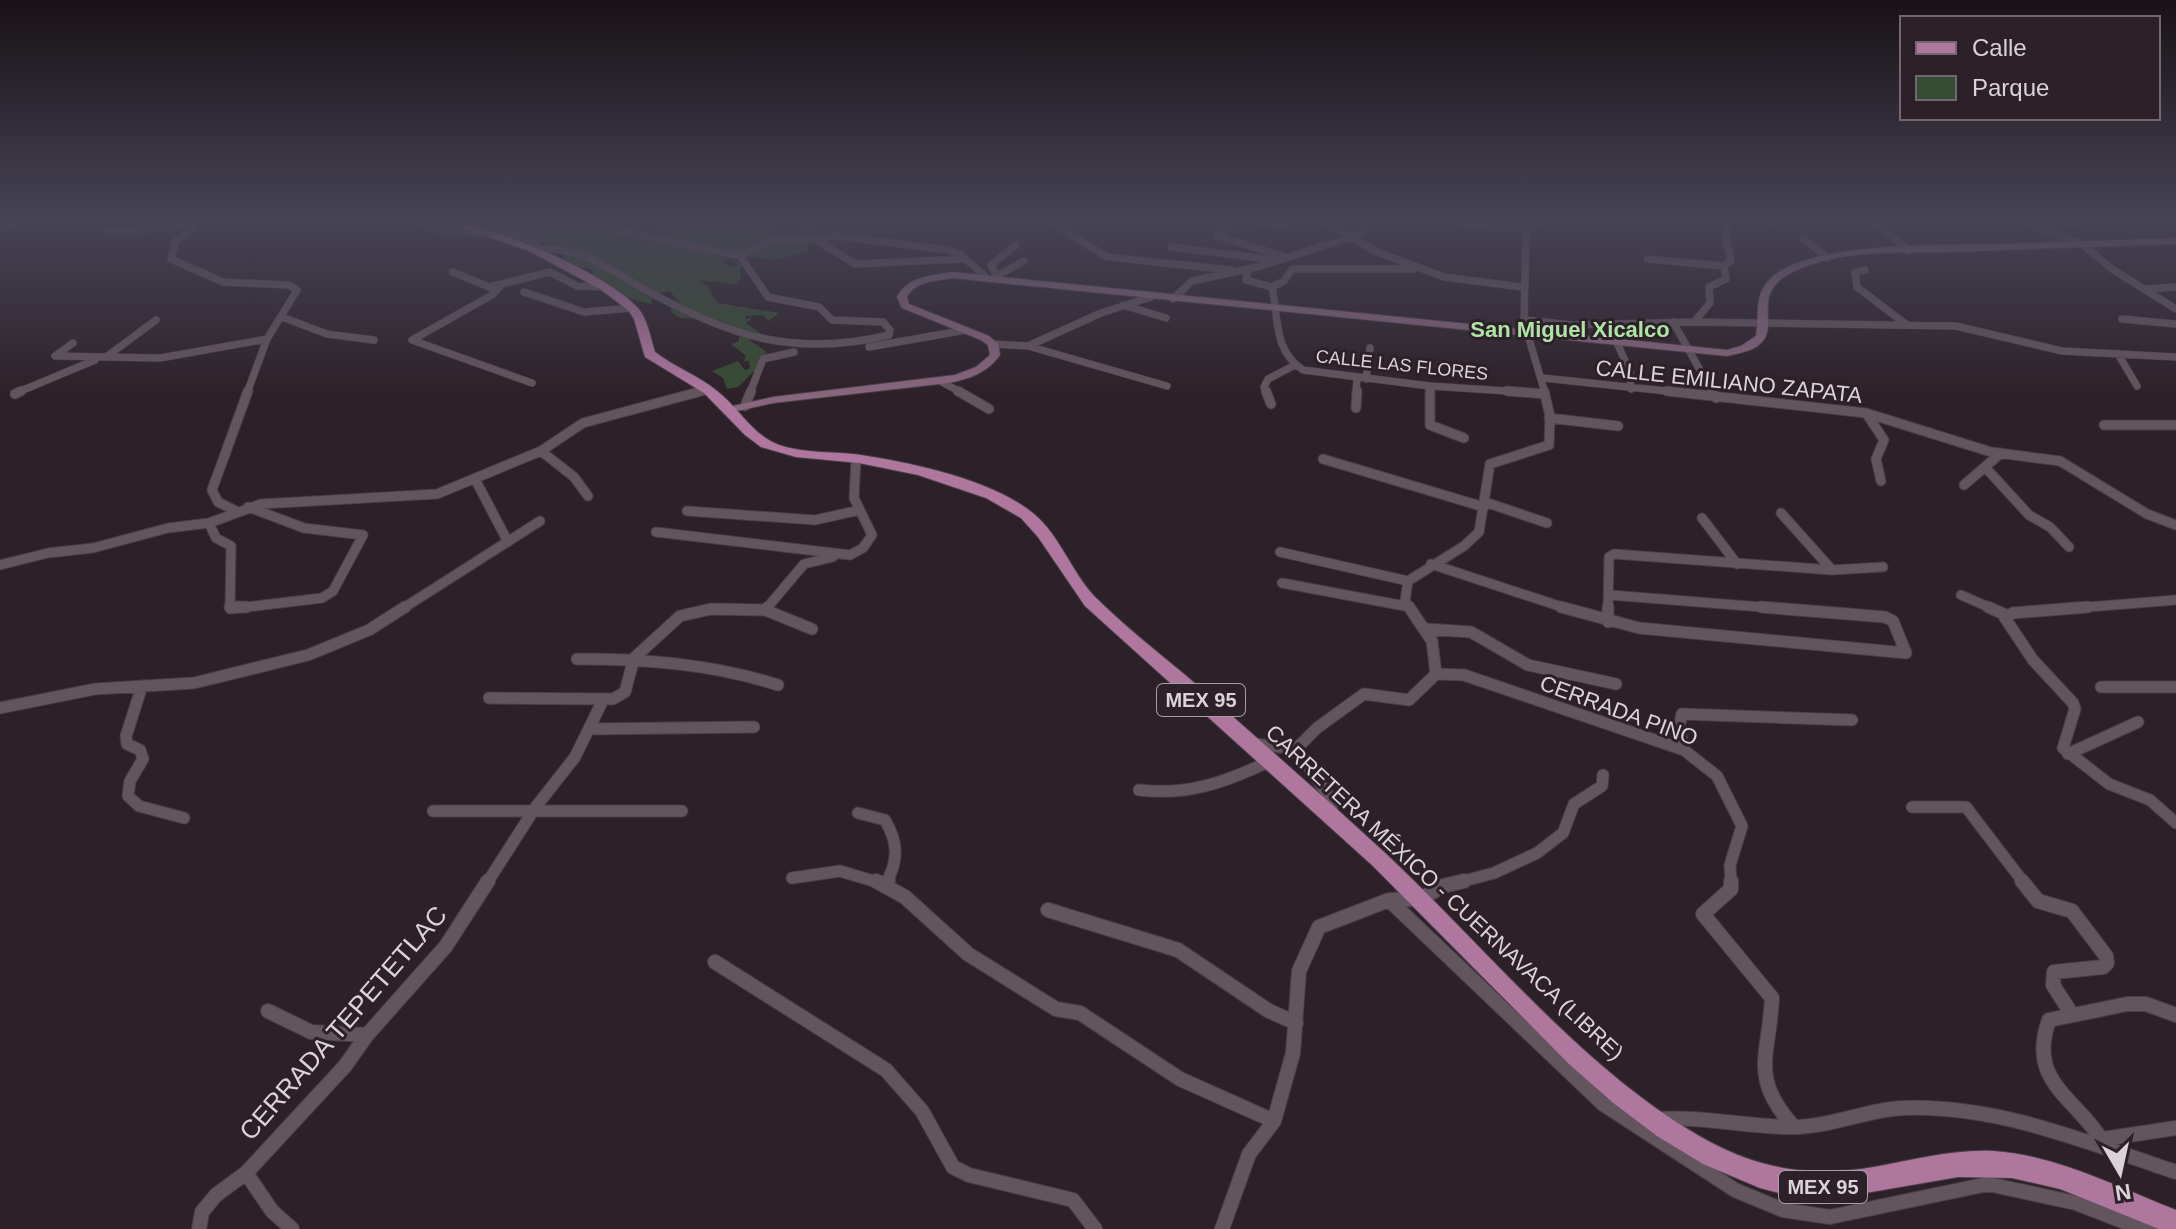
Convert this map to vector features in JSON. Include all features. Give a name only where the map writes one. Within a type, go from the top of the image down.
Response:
[{"type":"main road","points":[[590,279],[632,308]]},
{"type":"main road","points":[[728,410],[940,381],[970,375],[989,364],[995,355],[993,344],[905,306],[902,297],[906,289],[925,279]]},
{"type":"main road","points":[[1003,279],[1618,345],[1727,353],[1748,349],[1759,342],[1764,324],[1765,291],[1775,279]]},
{"type":"main road","name":"CARRETERA MÉXICO - CUERNAVACA (LIBRE)","points":[[632,308],[640,319],[649,354],[707,390],[755,438],[775,448],[856,459],[928,475],[1024,514],[1045,537],[1073,584],[1420,899],[1519,999],[1654,1119],[1704,1153],[1791,1184],[1854,1185],[1963,1164],[2005,1164],[2050,1176],[2176,1224]]},
{"type":"street","points":[[217,279],[289,285],[297,290],[267,339],[212,490],[218,502],[236,511]]},
{"type":"street","points":[[468,279],[484,287],[521,279]]},
{"type":"street","points":[[564,279],[577,286],[604,287]]},
{"type":"street","points":[[627,279],[729,333],[767,344],[808,348],[849,345],[889,335],[890,330],[883,322],[832,320],[819,307],[768,297],[756,279]]},
{"type":"street","points":[[1173,299],[1198,279]]},
{"type":"street","points":[[1246,279],[1272,287],[1285,279]]},
{"type":"street","points":[[1459,279],[1522,287]]},
{"type":"street","points":[[1296,749],[1317,728],[1364,694],[1403,701],[1420,696],[1436,674],[1432,641],[1405,601],[1408,581],[1474,539],[1484,504],[1490,464],[1544,449],[1550,439],[1543,378],[1526,335],[1523,279]]},
{"type":"street","points":[[1694,322],[1710,303],[1709,287],[1725,279]]},
{"type":"street","points":[[1856,279],[1857,287],[1908,326]]},
{"type":"street","points":[[2131,279],[2175,308]]},
{"type":"street","points":[[502,284],[492,295],[412,340],[532,383]]},
{"type":"street","name":"CALLE LAS FLORES","points":[[1272,287],[1277,310],[1277,343],[1303,370],[1430,386],[1545,394]]},
{"type":"street","points":[[2146,289],[2176,287]]},
{"type":"street","points":[[524,292],[584,312],[632,308]]},
{"type":"street","points":[[1028,346],[1123,305],[1151,297]]},
{"type":"street","points":[[1123,305],[1166,318]]},
{"type":"street","points":[[282,317],[332,337],[374,340]]},
{"type":"street","points":[[2122,319],[2176,324]]},
{"type":"street","points":[[15,394],[103,357],[156,320]]},
{"type":"street","points":[[1525,320],[1572,325],[1694,322],[1967,327],[2062,351],[2176,357]]},
{"type":"street","points":[[1673,322],[1716,398]]},
{"type":"street","points":[[745,406],[763,359],[769,355],[857,349],[966,330]]},
{"type":"street","points":[[73,343],[55,356],[170,357],[267,339]]},
{"type":"street","points":[[993,344],[1028,346],[1167,386]]},
{"type":"street","points":[[1618,345],[1628,363],[1633,383],[1631,389]]},
{"type":"street","points":[[1356,408],[1370,348]]},
{"type":"street","points":[[2118,354],[2137,386]]},
{"type":"street","points":[[1271,404],[1264,387],[1268,379],[1295,365]]},
{"type":"street","name":"CALLE EMILIANO ZAPATA","points":[[1543,378],[1866,413],[2001,453],[2037,456],[2076,468],[2147,514],[2176,525]]},
{"type":"street","points":[[940,381],[989,409]]},
{"type":"street","points":[[1430,386],[1430,425],[1464,438]]},
{"type":"street","points":[[0,565],[48,553],[93,548],[168,528],[209,523],[248,507],[368,496],[413,498],[437,494],[541,451],[583,423],[707,390]]},
{"type":"street","points":[[1866,413],[1884,440],[1876,449],[1875,467],[1881,481]]},
{"type":"street","points":[[1549,418],[1618,426]]},
{"type":"street","points":[[2104,425],[2176,425]]},
{"type":"street","points":[[541,451],[574,477],[588,496]]},
{"type":"street","points":[[1964,485],[1975,472],[2001,453]]},
{"type":"street","points":[[765,610],[804,564],[850,555],[869,543],[872,535],[868,520],[860,510],[853,490],[858,475],[856,459]]},
{"type":"street","points":[[1323,459],[1547,523]]},
{"type":"street","points":[[1985,467],[2029,515],[2050,527],[2069,547]]},
{"type":"street","points":[[475,479],[508,542]]},
{"type":"street","points":[[209,523],[216,538],[231,546],[230,609],[308,603],[333,591],[363,535],[330,534],[292,526],[248,507]]},
{"type":"street","points":[[687,511],[815,520],[836,518],[860,510]]},
{"type":"street","points":[[1781,513],[1832,570]]},
{"type":"street","points":[[1702,518],[1737,564]]},
{"type":"street","points":[[0,708],[95,689],[232,676],[342,642],[392,616],[540,521]]},
{"type":"street","points":[[656,532],[850,555]]},
{"type":"street","points":[[1280,552],[1408,581]]},
{"type":"street","points":[[1608,622],[1609,557],[1614,554],[1832,570],[1883,567]]},
{"type":"street","points":[[1431,564],[1608,622],[1872,651],[1903,654],[1907,651],[1893,621],[1885,617],[1610,595]]},
{"type":"street","points":[[1282,583],[1411,607]]},
{"type":"street","points":[[1961,595],[2006,615],[2176,600]]},
{"type":"street","points":[[489,698],[603,700],[625,692],[634,658],[680,616],[711,609],[765,610],[812,629]]},
{"type":"street","points":[[2006,615],[2033,660],[2073,703],[2075,709],[2062,742],[2068,754],[2109,784],[2150,800],[2176,823]]},
{"type":"street","points":[[1426,629],[1471,632],[1528,665],[1616,684]]},
{"type":"street","points":[[577,659],[634,658],[749,675],[778,685]]},
{"type":"street","name":"CERRADA PINO","points":[[1436,674],[1464,675],[1684,750],[1717,776],[1742,826],[1730,865],[1731,889],[1706,910],[1705,920],[1769,993],[1772,1003],[1763,1081],[1768,1099],[1794,1127]]},
{"type":"street","points":[[142,686],[126,736],[127,744],[140,750],[143,759],[130,781],[128,796],[139,806],[184,818]]},
{"type":"street","points":[[2101,687],[2176,687]]},
{"type":"street","name":"CERRADA TEPETETLAC","points":[[199,1229],[202,1212],[209,1203],[246,1173],[345,1066],[367,1035],[453,936],[535,808],[575,757],[603,700]]},
{"type":"street","points":[[1684,750],[1679,727],[1682,714],[1834,722],[1852,720]]},
{"type":"street","points":[[2068,754],[2138,722]]},
{"type":"street","points":[[589,729],[754,727]]},
{"type":"street","points":[[1250,743],[1296,749],[1328,795],[1335,820]]},
{"type":"street","points":[[1139,790],[1170,795],[1189,793],[1270,761]]},
{"type":"street","points":[[1222,1229],[1249,1154],[1274,1121],[1293,1053],[1299,971],[1319,927],[1389,900],[1420,899],[1443,886],[1494,873],[1537,853],[1563,833],[1574,804],[1602,786],[1603,775]]},
{"type":"street","points":[[1912,807],[1966,807],[2038,901],[2049,907],[2067,907],[2072,911],[2106,956],[2107,963],[2103,967],[2054,972],[2053,985],[2071,1013]]},
{"type":"street","points":[[433,811],[535,808],[682,811]]},
{"type":"street","points":[[858,813],[885,820],[896,839],[898,861],[885,885]]},
{"type":"street","points":[[792,878],[840,871],[885,885],[905,897],[961,949],[1056,1009],[1080,1013],[1180,1079],[1274,1121]]},
{"type":"street","points":[[1389,900],[1603,1104],[1735,1190],[1783,1210],[1832,1223],[1988,1184],[2076,1203],[2135,1226],[2176,1224]]},
{"type":"street","points":[[1048,910],[1178,950],[1269,1011],[1296,1023]]},
{"type":"street","points":[[715,962],[870,1057],[892,1075],[922,1111],[953,1167],[969,1175],[1073,1200],[1095,1229]]},
{"type":"street","points":[[2104,1143],[2044,1070],[2042,1033],[2049,1020],[2071,1013],[2146,1004],[2176,1015]]},
{"type":"street","points":[[268,1011],[311,1032],[367,1035]]},
{"type":"street","points":[[1654,1119],[1714,1116],[1794,1127],[1904,1108],[1951,1110],[2022,1121],[2104,1143],[2176,1172]]},
{"type":"street","points":[[2104,1143],[2176,1128]]},
{"type":"street","points":[[246,1173],[272,1211],[292,1229]]},
{"type":"green space","points":[[741,279],[736,284],[698,280],[707,286],[718,303],[780,313],[768,321],[763,315],[746,316],[745,319],[752,318],[746,323],[762,334],[749,340],[767,352],[764,354],[770,355],[738,387],[727,389],[723,378],[712,371],[738,361],[745,370],[750,368],[749,361],[744,361],[746,356],[731,344],[739,341],[739,329],[715,319],[680,318],[671,312],[672,305],[680,304],[670,291],[653,294],[651,304],[626,297],[595,280]]},
{"type":"district","name":"San Miguel Xicalco","points":[[1570,329]]}]
